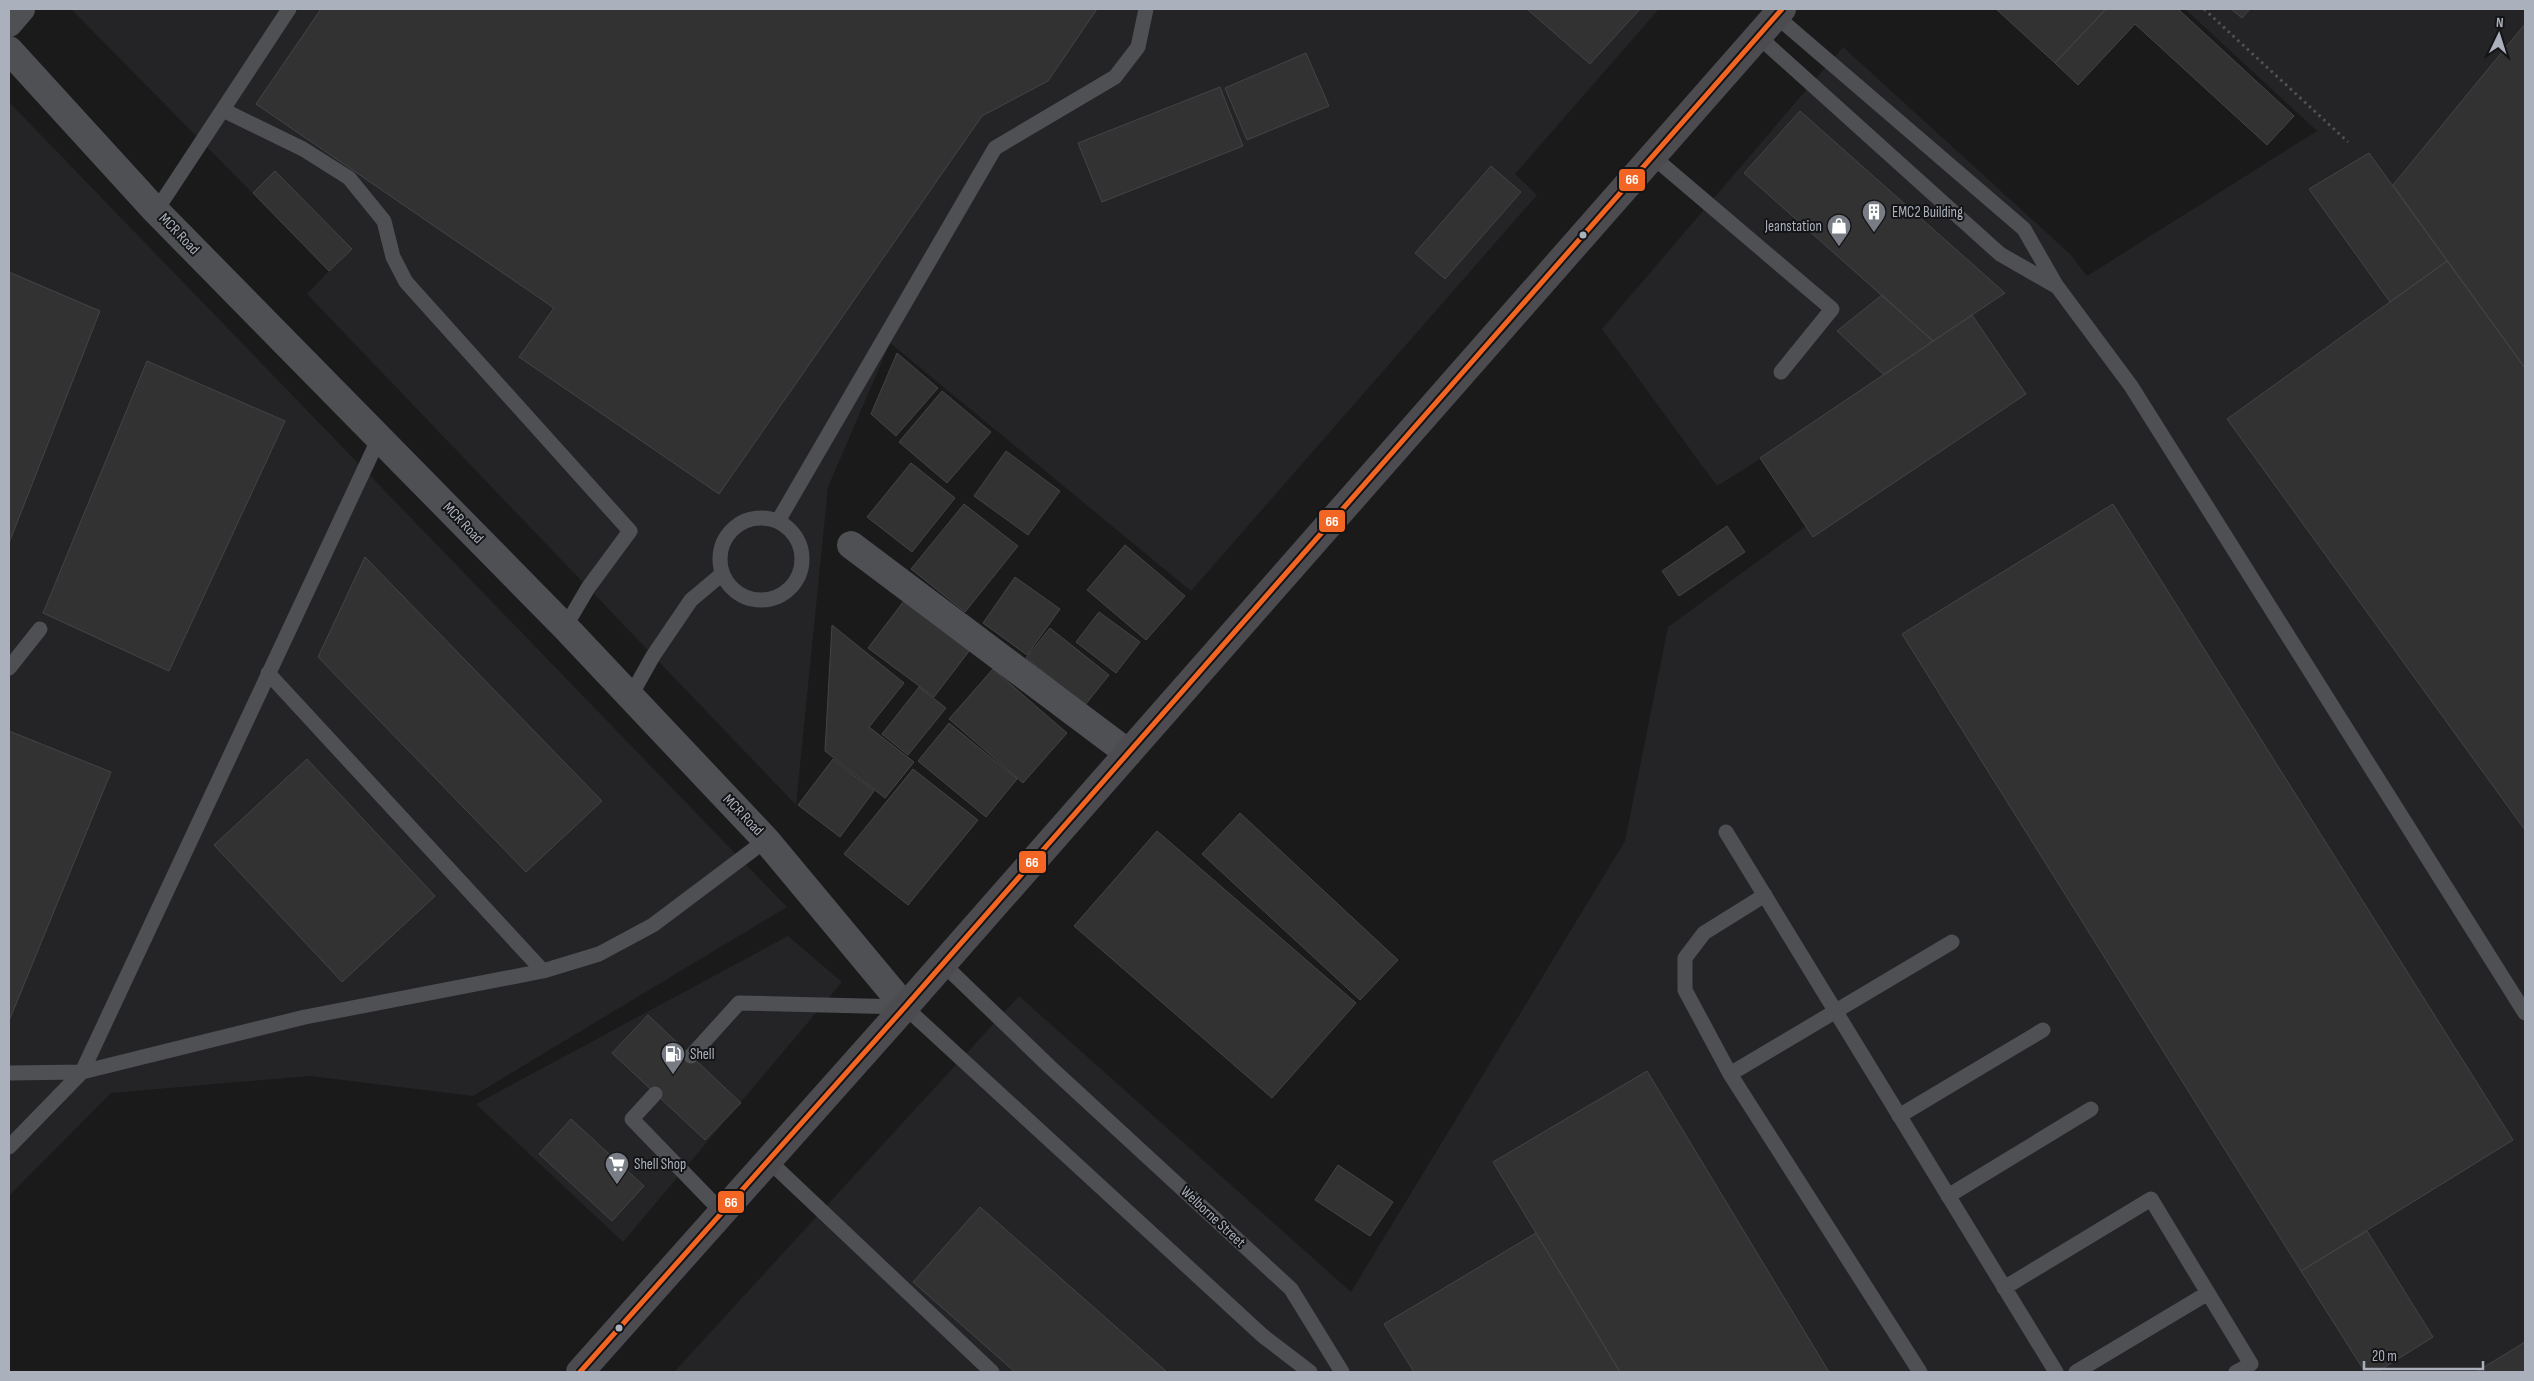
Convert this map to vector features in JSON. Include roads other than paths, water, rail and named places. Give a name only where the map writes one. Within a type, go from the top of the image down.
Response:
[{"type":"highway","points":[[580,1372],[905,1007],[1779,12]]},
{"type":"street","points":[[9,23],[21,9]]},
{"type":"street","name":"MCR Road","points":[[9,50],[156,211],[565,627],[766,840],[905,1007]]},
{"type":"street","points":[[851,545],[1128,753]]},
{"type":"lane","points":[[156,211],[289,9]]},
{"type":"lane","points":[[778,522],[995,148],[1115,77],[1138,47],[1146,9]]},
{"type":"lane","points":[[1779,12],[2024,229],[2056,286],[2131,386],[2525,1013]]},
{"type":"lane","points":[[1758,36],[2000,254],[2056,286]]},
{"type":"lane","points":[[223,110],[302,149],[349,178],[384,221],[393,258],[406,282],[630,531],[588,588],[565,627]]},
{"type":"lane","points":[[1652,156],[1832,309],[1781,372]]},
{"type":"lane","points":[[9,1147],[82,1072],[379,438]]},
{"type":"lane","points":[[762,518],[778,522],[790,531],[799,545],[802,561],[798,576],[789,590],[776,598],[759,601],[744,597],[731,587],[722,574],[719,558],[723,543],[732,530],[746,521],[762,518]]},
{"type":"lane","points":[[630,697],[653,656],[691,600],[722,574]]},
{"type":"lane","points":[[9,668],[40,629]]},
{"type":"lane","points":[[268,673],[543,972]]},
{"type":"lane","points":[[1726,832],[2056,1372]]},
{"type":"lane","points":[[9,1073],[82,1072],[305,1017],[543,972],[599,954],[653,924],[766,840]]},
{"type":"lane","points":[[1765,895],[1704,933],[1685,958],[1685,990],[1730,1074],[1920,1372]]},
{"type":"lane","points":[[1730,1074],[1952,942]]},
{"type":"lane","name":"Welborne Street","points":[[942,963],[1290,1289],[1342,1372]]},
{"type":"lane","points":[[691,1056],[739,1003],[905,1007],[1263,1336],[1310,1372]]},
{"type":"lane","points":[[1900,1116],[2043,1030]]},
{"type":"lane","points":[[655,1094],[632,1119],[722,1212]]},
{"type":"lane","points":[[1948,1196],[2091,1109]]},
{"type":"lane","points":[[768,1160],[992,1372]]},
{"type":"lane","points":[[2004,1288],[2151,1199],[2256,1368],[2236,1372]]},
{"type":"lane","points":[[2076,1372],[2208,1293]]},
{"type":"place","name":"EMC2 Building","points":[[1874,233]]},
{"type":"place","name":"Jeanstation","points":[[1839,247]]},
{"type":"place","name":"Shell","points":[[673,1075]]},
{"type":"place","name":"Shell Shop","points":[[617,1185]]}]
